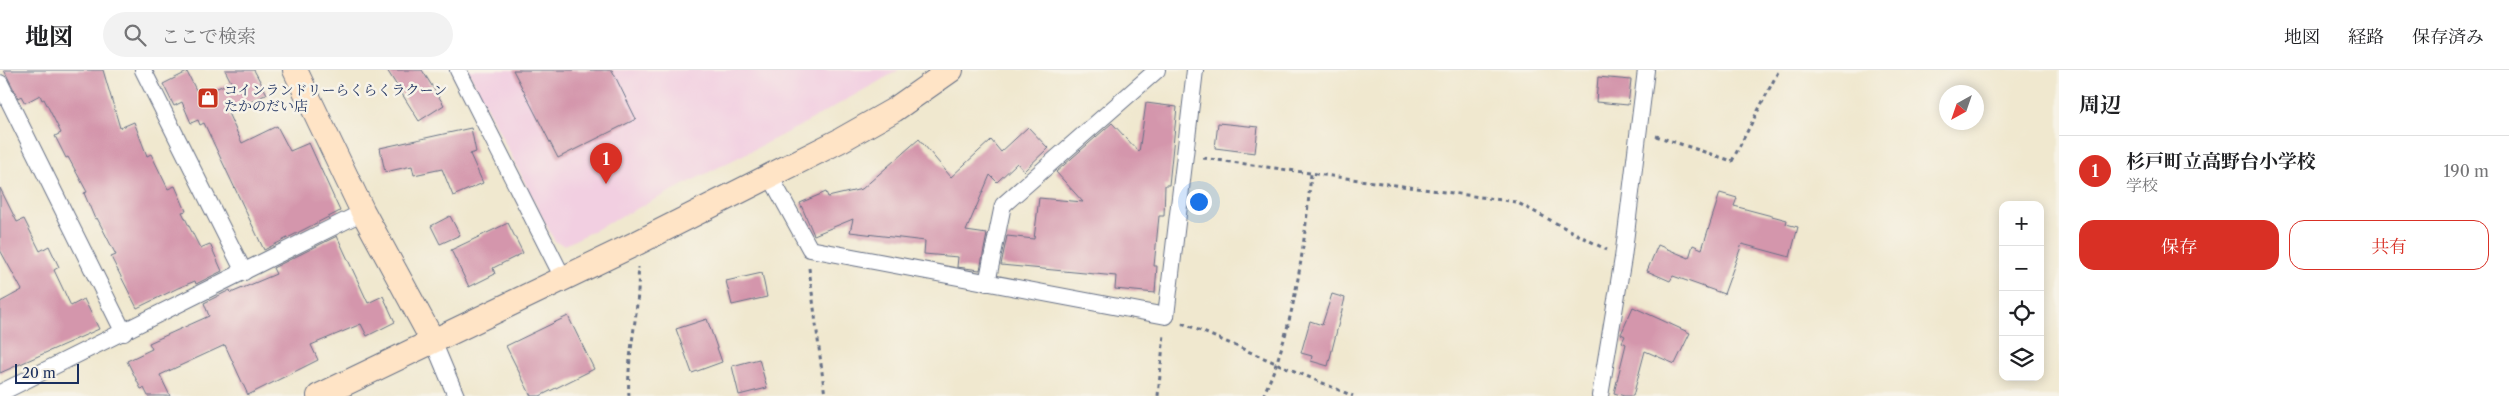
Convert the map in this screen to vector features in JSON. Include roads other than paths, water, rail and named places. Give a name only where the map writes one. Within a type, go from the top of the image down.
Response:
[{"type":"street","points":[[143,70],[244,272]]},
{"type":"street","points":[[295,70],[363,212],[433,341],[456,396]]},
{"type":"street","points":[[458,70],[563,278]]},
{"type":"street","points":[[319,396],[637,243],[841,140],[894,110],[951,70]]},
{"type":"street","points":[[987,283],[1004,205],[1157,70]]},
{"type":"street","points":[[770,176],[810,249],[1166,316],[1195,70]]},
{"type":"street","points":[[1600,396],[1623,258],[1637,130],[1646,70]]},
{"type":"street","points":[[0,83],[124,333]]},
{"type":"street","points":[[0,393],[124,333],[363,212]]},
{"type":"place","name":"コインランドリーらくらくラクーン たかのだい店","points":[[208,98]]},
{"type":"place","name":"杉戸町立高野台小学校","points":[[606,184]]}]
